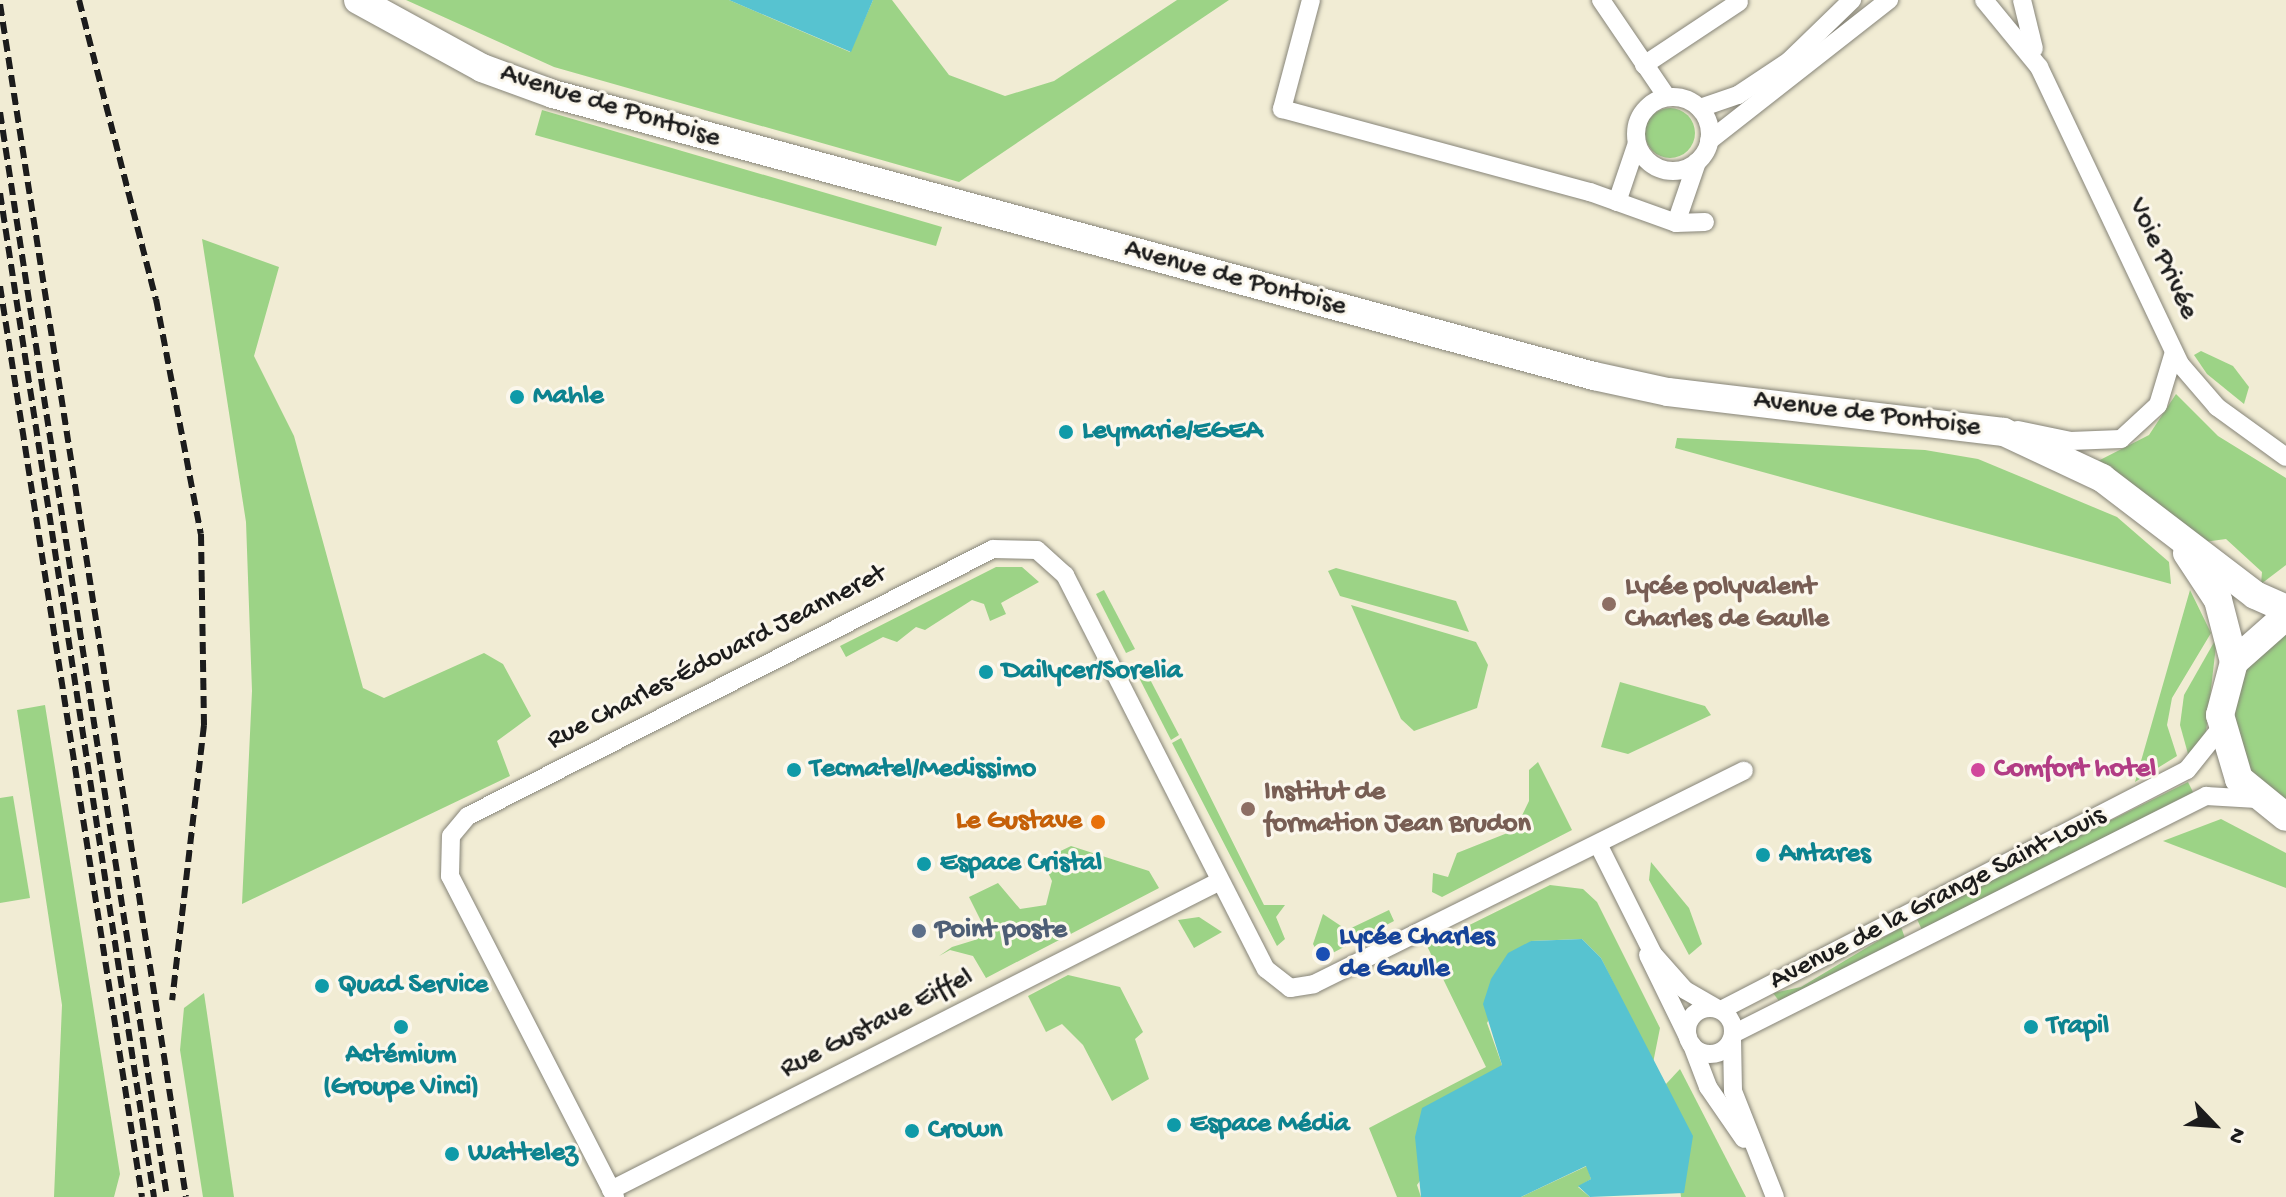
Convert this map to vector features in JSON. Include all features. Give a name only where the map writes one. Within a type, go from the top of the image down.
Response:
[{"type":"main road","name":"Avenue de Pontoise","points":[[358,0],[482,68],[553,94],[1594,376],[1668,392],[2004,432],[2126,494],[2255,595],[2286,609]]},
{"type":"main road","name":"Avenue de Pontoise","points":[[2126,494],[2202,571],[2234,662]]},
{"type":"main road","points":[[2286,616],[2234,662],[2220,729],[2232,768],[2257,799],[2286,817]]},
{"type":"street","points":[[1311,0],[1282,109],[1617,202],[1676,223],[1705,222]]},
{"type":"street","points":[[1601,0],[1667,97],[1700,108],[1738,95],[1789,61],[1852,0]]},
{"type":"street","points":[[1676,223],[1697,162],[1709,141],[1889,0]]},
{"type":"street","points":[[1984,0],[2039,67]]},
{"type":"street","points":[[2022,0],[2039,67]]},
{"type":"street","points":[[1644,65],[1739,2]]},
{"type":"street","name":"Voie Privée","points":[[2039,67],[2174,352],[2217,407],[2281,453]]},
{"type":"street","points":[[1617,202],[1637,143],[1639,119],[1667,97]]},
{"type":"street","points":[[1700,108],[1709,141]]},
{"type":"street","points":[[1637,143],[1662,169],[1697,162]]},
{"type":"street","points":[[2004,432],[2121,439],[2158,405],[2174,352]]},
{"type":"street","name":"Rue Charles-Édouard Jeanneret","points":[[613,1193],[450,876],[447,846],[468,816],[993,549],[1037,550],[1065,575],[1218,882]]},
{"type":"street","name":"Avenue de la Grange Saint-Louis","points":[[1719,1009],[2187,770],[2220,729]]},
{"type":"street","points":[[1218,882],[1266,969],[1283,985],[1301,987],[1744,771]]},
{"type":"street","name":"Avenue de la Grange Saint-Louis","points":[[1733,1036],[2206,796],[2257,799]]},
{"type":"street","points":[[1598,844],[1641,933],[1658,988],[1690,1041],[1721,1111],[1751,1147]]},
{"type":"street","name":"Rue Gustave Eiffel","points":[[613,1193],[1218,882]]},
{"type":"street","points":[[1641,933],[1675,981],[1719,1009],[1733,1036],[1729,1073],[1751,1147],[1775,1197]]},
{"type":"street","points":[[1690,1041],[1692,1016],[1719,1009]]},
{"type":"street","points":[[1690,1041],[1716,1053],[1733,1036]]},
{"type":"green space","points":[[406,0],[729,0],[850,52],[873,0],[892,0],[949,75],[1005,96],[1054,81],[1177,0],[1229,0],[959,182],[554,67]]},
{"type":"green space","points":[[1670,108],[1688,115],[1695,133],[1688,151],[1670,158],[1652,151],[1645,133],[1652,115]]},
{"type":"green space","points":[[542,110],[942,227],[936,246],[535,135]]},
{"type":"green space","points":[[202,239],[279,267],[254,356],[294,436],[363,688],[384,698],[484,653],[503,664],[531,716],[497,741],[510,776],[242,904],[252,691],[246,522]]},
{"type":"green space","points":[[2201,351],[2233,366],[2249,387],[2244,404],[2207,374],[2194,355]]},
{"type":"green space","points":[[2176,394],[2218,436],[2286,478],[2286,565],[2261,584],[2262,572],[2226,539],[2204,542],[2098,461],[2149,435]]},
{"type":"green space","points":[[1677,438],[1925,450],[1978,459],[2117,517],[2169,562],[2171,584],[1675,448]]},
{"type":"green space","points":[[996,567],[1022,567],[1039,582],[1001,603],[1006,614],[990,621],[984,604],[972,600],[925,630],[916,627],[897,642],[883,637],[846,657],[840,646]]},
{"type":"green space","points":[[1336,568],[1456,601],[1469,632],[1340,596],[1328,571]]},
{"type":"green space","points":[[1104,590],[1135,649],[1126,653],[1096,594]]},
{"type":"green space","points":[[2190,590],[2211,633],[2172,698],[2167,725],[2177,756],[2135,782]]},
{"type":"green space","points":[[1351,605],[1476,642],[1488,665],[1477,708],[1414,731],[1401,719]]},
{"type":"green space","points":[[2286,631],[2286,803],[2250,772],[2233,712],[2247,667]]},
{"type":"green space","points":[[2217,637],[2206,732],[2190,761],[2180,725],[2184,695]]},
{"type":"green space","points":[[1142,664],[1179,735],[1171,740],[1134,668]]},
{"type":"green space","points":[[1620,682],[1705,706],[1711,715],[1628,754],[1601,747]]},
{"type":"green space","points":[[45,705],[120,1174],[114,1197],[54,1197],[62,1005],[17,710]]},
{"type":"green space","points":[[1181,738],[1264,905],[1285,905],[1276,917],[1285,939],[1277,946],[1172,743]]},
{"type":"green space","points":[[1538,762],[1572,830],[1442,897],[1432,892],[1433,873],[1448,877],[1457,853],[1515,830],[1529,801],[1529,770]]},
{"type":"green space","points":[[2188,782],[2194,794],[1922,930],[1916,917]]},
{"type":"green space","points":[[13,796],[30,898],[0,903],[0,798]]},
{"type":"green space","points":[[2221,819],[2286,853],[2286,888],[2163,841]]},
{"type":"green space","points":[[1071,846],[1149,871],[1159,888],[986,978],[973,956],[950,950],[939,956],[952,947],[978,939],[982,923],[969,897],[998,883],[1020,909],[1046,905],[1052,881],[1042,860]]},
{"type":"green space","points":[[1651,862],[1689,908],[1702,944],[1689,955],[1649,880]]},
{"type":"green space","points":[[1550,885],[1583,889],[1597,902],[1660,1028],[1653,1063],[1601,958],[1582,939],[1531,941],[1487,1023],[1502,1065],[1417,1185],[1421,1197],[1397,1197],[1369,1128],[1486,1067],[1427,946]]},
{"type":"green space","points":[[1389,910],[1394,921],[1321,959],[1313,944],[1323,914],[1347,930]]},
{"type":"green space","points":[[1199,917],[1222,932],[1194,948],[1178,920]]},
{"type":"green space","points":[[1901,927],[1905,938],[1779,1001],[1773,993],[1801,987]]},
{"type":"green space","points":[[1068,975],[1120,987],[1143,1032],[1135,1039],[1149,1079],[1112,1101],[1083,1045],[1062,1024],[1046,1032],[1028,996]]},
{"type":"green space","points":[[204,993],[234,1197],[203,1197],[180,1050],[184,1008]]},
{"type":"green space","points":[[1680,1069],[1746,1197],[1681,1197],[1666,1084]]},
{"type":"green space","points":[[1587,1166],[1591,1179],[1578,1187],[1590,1197],[1521,1197]]},
{"type":"water","points":[[729,0],[873,0],[851,52]]},
{"type":"water","points":[[1582,939],[1601,958],[1693,1136],[1684,1193],[1590,1197],[1578,1186],[1591,1179],[1586,1166],[1521,1197],[1421,1197],[1415,1137],[1422,1108],[1502,1065],[1483,1004],[1491,979],[1508,953],[1531,941]]},
{"type":"railway","points":[[79,0],[156,299],[201,534],[204,725],[172,1000]]},
{"type":"railway","points":[[0,4],[186,1197]]},
{"type":"railway","points":[[0,112],[167,1197]]},
{"type":"railway","points":[[0,193],[154,1197]]},
{"type":"railway","points":[[0,286],[142,1197]]},
{"type":"place","name":"Mahle","points":[[517,397]]},
{"type":"place","name":"Leymarie/EGEA","points":[[1066,432]]},
{"type":"place","name":"Lycée polyvalent Charles de Gaulle","points":[[1609,604]]},
{"type":"place","name":"Dailycer/Sorelia","points":[[986,672]]},
{"type":"place","name":"Tecmatel/Medissimo","points":[[794,770]]},
{"type":"place","name":"Comfort hotel","points":[[1978,770]]},
{"type":"place","name":"Institut de formation Jean Brudon","points":[[1248,809]]},
{"type":"place","name":"Le Gustave","points":[[1098,822]]},
{"type":"place","name":"Antares","points":[[1763,855]]},
{"type":"place","name":"Espace Cristal","points":[[924,864]]},
{"type":"place","name":"Point poste","points":[[919,931]]},
{"type":"place","name":"Lycée Charles de Gaulle","points":[[1323,954]]},
{"type":"place","name":"Quad Service","points":[[322,986]]},
{"type":"place","name":"Actémium (Groupe Vinci)","points":[[401,1027]]},
{"type":"place","name":"Trapil","points":[[2031,1027]]},
{"type":"place","name":"Espace Média","points":[[1174,1125]]},
{"type":"place","name":"Crown","points":[[912,1131]]},
{"type":"place","name":"Wattelez","points":[[452,1154]]}]
